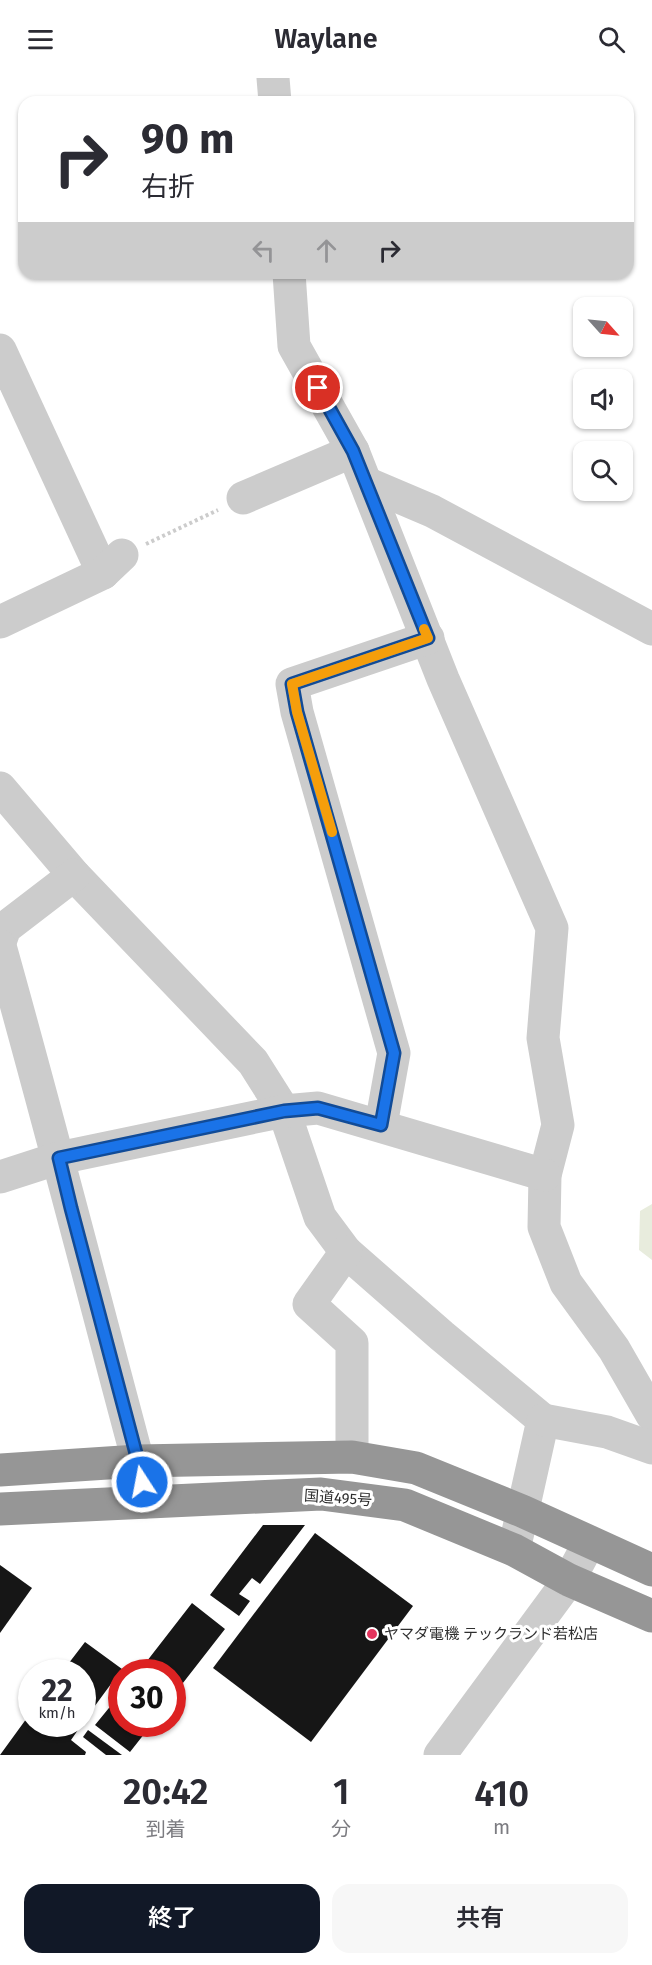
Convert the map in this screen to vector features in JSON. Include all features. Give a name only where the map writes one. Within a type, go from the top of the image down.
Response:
[{"type":"highway","points":[[0,1470],[138,1461],[352,1457],[416,1468],[522,1511],[652,1570]]},
{"type":"highway","name":"国道495号","points":[[0,1509],[321,1494],[405,1505],[514,1550],[569,1580],[652,1616]]},
{"type":"street","points":[[273,78],[274,96]]},
{"type":"street","points":[[289,279],[294,346],[353,451],[443,679],[552,928],[543,1038],[558,1125],[545,1175],[544,1227],[566,1283],[614,1349],[652,1415]]},
{"type":"street","points":[[0,350],[113,564],[0,622]]},
{"type":"street","points":[[243,498],[353,451]]},
{"type":"street","points":[[366,483],[432,511],[652,629]]},
{"type":"street","points":[[381,1125],[394,1053],[297,712],[292,684],[428,638]]},
{"type":"street","points":[[0,788],[74,874],[253,1062],[284,1111],[320,1217],[346,1252],[543,1420],[607,1432],[652,1448]]},
{"type":"street","points":[[74,874],[5,928],[0,944],[59,1158],[138,1461],[145,1502]]},
{"type":"street","points":[[0,1177],[59,1158],[284,1111],[318,1108],[545,1175]]},
{"type":"street","points":[[346,1252],[309,1304],[352,1343],[352,1457]]},
{"type":"street","points":[[514,1550],[543,1420]]},
{"type":"street","points":[[440,1755],[569,1580],[589,1543]]},
{"type":"path","points":[[113,564],[243,498]]},
{"type":"shaded area","points":[[652,1204],[652,1260],[639,1250],[640,1211]]},
{"type":"building","points":[[263,1525],[305,1525],[260,1584],[252,1578],[239,1594],[250,1601],[239,1616],[210,1595]]},
{"type":"building","points":[[315,1533],[413,1606],[311,1742],[213,1668]]},
{"type":"building","points":[[0,1565],[32,1588],[0,1633]]},
{"type":"building","points":[[192,1603],[225,1629],[186,1679],[186,1659],[149,1659]]},
{"type":"building","points":[[85,1642],[108,1659],[108,1688],[96,1704],[96,1659],[72,1659]]},
{"type":"building","points":[[108,1709],[108,1735],[96,1724]]},
{"type":"building","points":[[18,1730],[18,1737],[73,1737],[71,1740],[86,1752],[85,1755],[0,1755]]},
{"type":"building","points":[[96,1736],[122,1755],[106,1755],[83,1737]]},
{"type":"building","points":[[111,1737],[142,1737],[130,1752]]},
{"type":"slow traffic","points":[[332,832],[297,712],[292,684],[428,638],[424,629]]},
{"type":"place","name":"ヤマダ電機 テックランド若松店","points":[[372,1634]]},
{"type":"route","points":[[142,1482],[59,1158],[284,1111],[318,1108],[381,1125],[394,1053],[297,712],[292,684],[428,638],[353,451],[318,388]]}]
